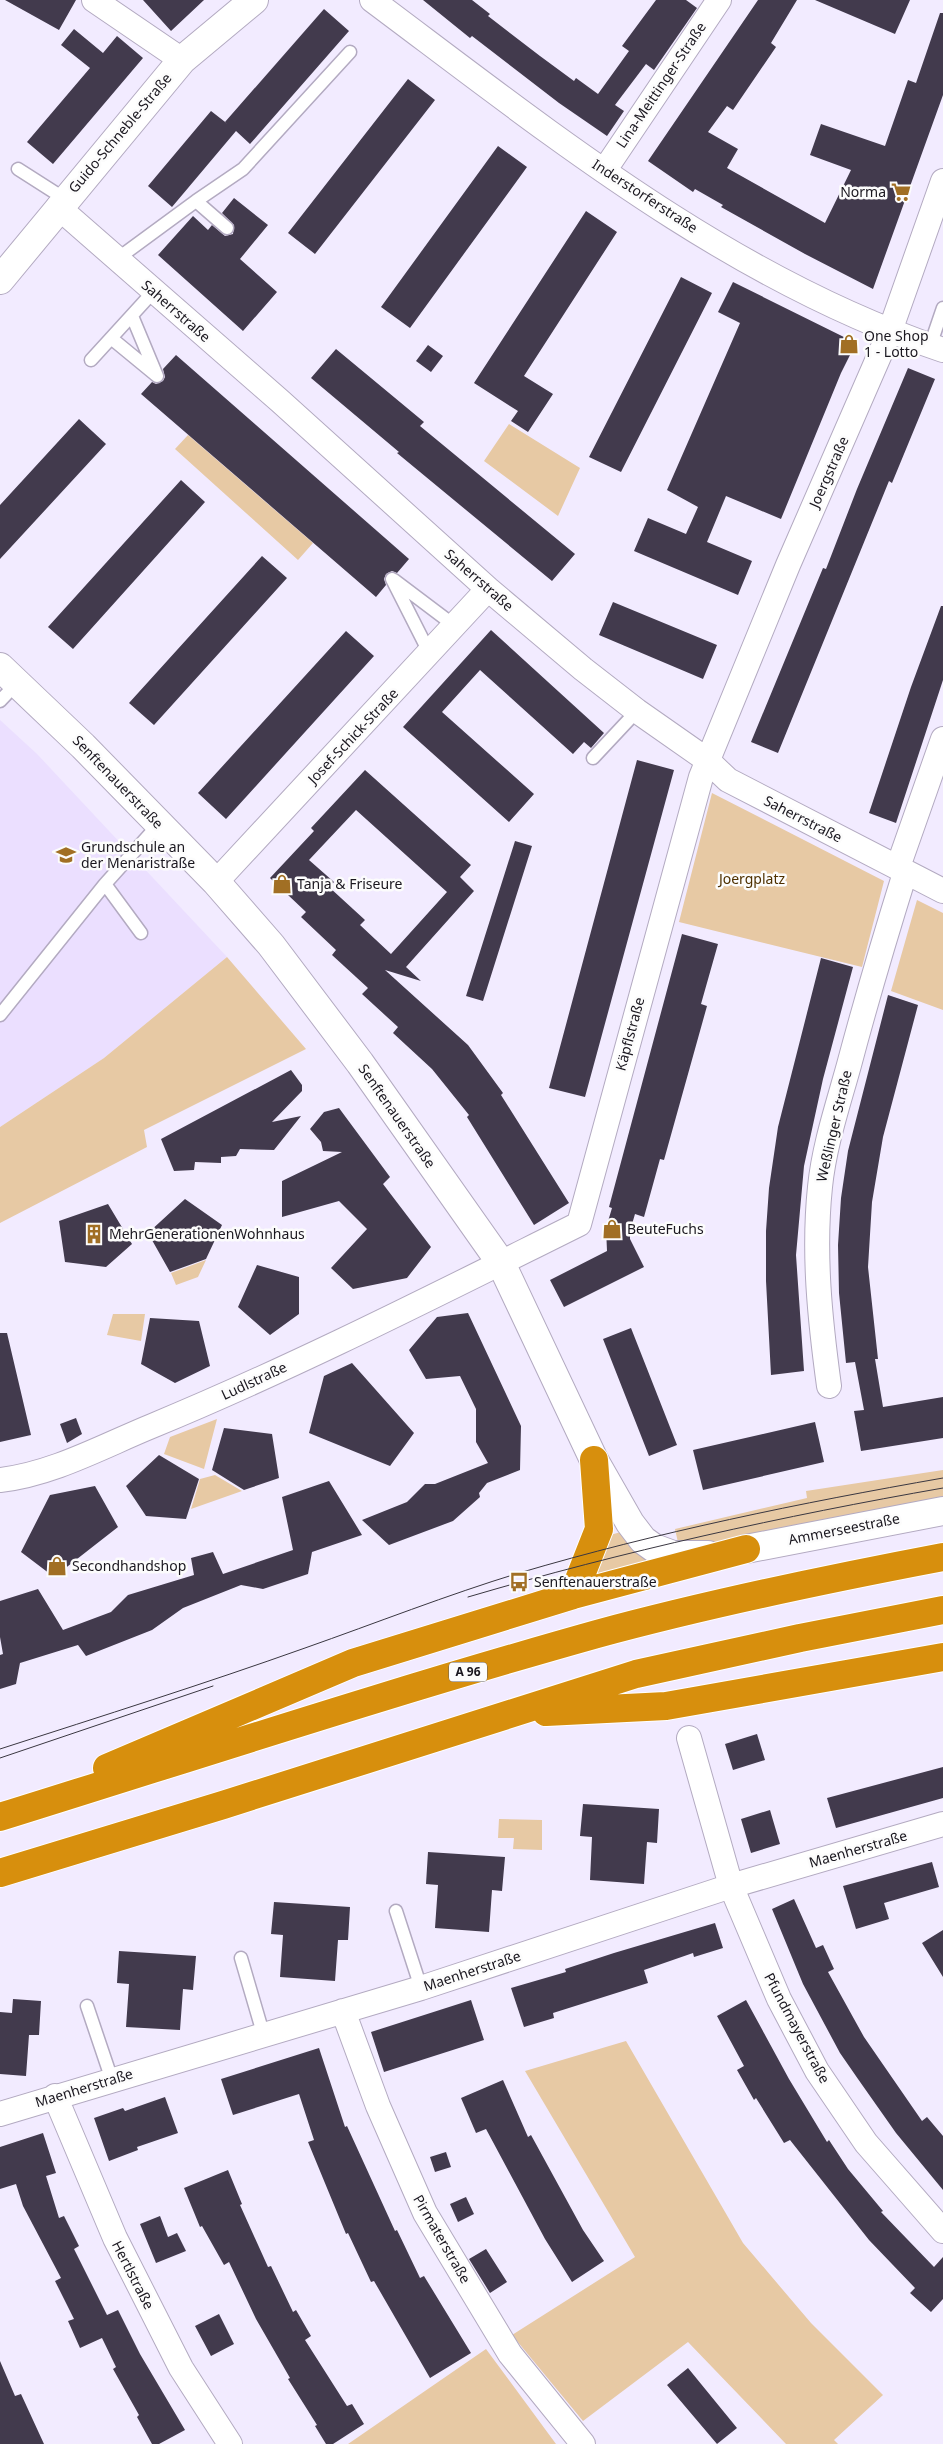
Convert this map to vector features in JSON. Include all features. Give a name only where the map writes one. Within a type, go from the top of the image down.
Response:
[{"type":"highway","points":[[573,1595],[599,1529],[594,1460]]},
{"type":"highway","points":[[0,1816],[353,1663],[573,1595],[746,1549]]},
{"type":"highway","name":"A 96","points":[[0,1816],[441,1680],[599,1634],[792,1586],[943,1557]]},
{"type":"highway","points":[[0,1873],[223,1805],[636,1674],[800,1638],[943,1610]]},
{"type":"highway","points":[[505,1714],[666,1706],[943,1657]]},
{"type":"street","points":[[94,0],[182,60]]},
{"type":"street","name":"Guido-Schneble-Straße","points":[[0,280],[61,203],[182,60],[254,0]]},
{"type":"street","name":"Inderstorferstraße","points":[[372,0],[604,171],[738,256],[831,305],[890,331],[937,348]]},
{"type":"street","name":"Lina-Meittinger-Straße","points":[[604,171],[719,0]]},
{"type":"street","name":"Joergstraße","points":[[707,760],[938,214],[943,181]]},
{"type":"street","name":"Saherrstraße","points":[[61,203],[117,259],[488,589],[636,711],[707,760],[728,780],[943,891]]},
{"type":"street","name":"Josef-Schick-Straße","points":[[216,882],[430,654],[488,589]]},
{"type":"street","name":"Senftenauerstraße","points":[[6,684],[83,746],[216,882],[271,945],[354,1056],[501,1263],[594,1460],[630,1523],[643,1540],[654,1548],[673,1555],[695,1556],[746,1549]]},
{"type":"street","name":"Weßlinger Straße","points":[[829,1386],[820,1314],[816,1233],[820,1185],[828,1144],[901,870],[943,739]]},
{"type":"street","name":"Käpflstraße","points":[[501,1263],[579,1224],[693,805],[707,760]]},
{"type":"street","name":"Ludlstraße","points":[[0,1480],[17,1478],[67,1463],[222,1397],[501,1263]]},
{"type":"street","name":"Ammerseestraße","points":[[746,1549],[943,1511]]},
{"type":"street","name":"Pfundmayerstraße","points":[[689,1738],[731,1886],[779,1999],[817,2071],[866,2143],[943,2231]]},
{"type":"street","name":"Maenherstraße","points":[[0,2114],[421,1988],[731,1886],[943,1824]]},
{"type":"street","name":"Pirmaterstraße","points":[[343,2011],[378,2106],[425,2213],[510,2354],[583,2444]]},
{"type":"street","name":"Hertlstraße","points":[[55,2096],[115,2238],[181,2368],[230,2444]]},
{"type":"lane","points":[[117,259],[243,169],[350,52]]},
{"type":"lane","points":[[21,174],[61,203]]},
{"type":"lane","points":[[196,201],[227,228]]},
{"type":"lane","points":[[91,360],[154,291]]},
{"type":"lane","points":[[937,348],[943,308]]},
{"type":"lane","points":[[111,338],[157,376],[132,316]]},
{"type":"lane","points":[[430,654],[392,579],[455,626]]},
{"type":"lane","points":[[593,758],[636,711]]},
{"type":"lane","points":[[0,1015],[105,884],[159,824]]},
{"type":"lane","points":[[105,884],[141,933]]},
{"type":"lane","points":[[396,1911],[421,1988]]},
{"type":"lane","points":[[241,1958],[263,2034]]},
{"type":"lane","points":[[87,2006],[112,2080]]},
{"type":"shaded area","name":"Grundschule an der Menaristraße","points":[[0,720],[37,754],[227,957],[104,1058],[0,1127]]},
{"type":"green space","points":[[509,424],[580,468],[558,516],[484,461]]},
{"type":"green space","points":[[188,435],[313,543],[298,560],[175,449]]},
{"type":"green space","name":"Joergplatz","points":[[712,793],[884,881],[862,967],[679,922]]},
{"type":"green space","points":[[917,900],[943,913],[943,1010],[891,991]]},
{"type":"green space","points":[[227,957],[306,1049],[144,1130],[147,1147],[0,1223],[0,1127],[104,1058]]},
{"type":"green space","points":[[206,1260],[198,1277],[176,1285],[171,1273]]},
{"type":"green space","points":[[113,1314],[145,1314],[141,1341],[107,1335]]},
{"type":"green space","points":[[217,1419],[204,1469],[164,1454],[170,1437]]},
{"type":"green space","points":[[943,1470],[943,1498],[845,1516],[697,1548],[679,1547],[675,1529],[807,1498],[806,1491]]},
{"type":"green space","points":[[215,1475],[242,1491],[191,1509],[200,1479]]},
{"type":"green space","points":[[628,1530],[654,1562],[592,1578],[603,1537]]},
{"type":"green space","points":[[499,1819],[542,1820],[542,1850],[513,1849],[514,1838],[498,1838]]},
{"type":"green space","points":[[626,2041],[743,2243],[811,2323],[883,2395],[834,2440],[838,2444],[786,2444],[688,2342],[583,2421],[512,2335],[635,2257],[525,2071]]},
{"type":"green space","points":[[486,2349],[556,2444],[348,2444]]},
{"type":"building","points":[[5,0],[76,0],[59,30]]},
{"type":"building","points":[[143,0],[204,0],[171,31]]},
{"type":"building","points":[[423,0],[472,0],[490,14],[488,16],[540,56],[574,81],[576,78],[598,94],[629,51],[622,46],[656,0],[686,0],[697,8],[654,70],[646,64],[615,105],[624,111],[607,136],[559,103],[472,36],[470,38]]},
{"type":"building","points":[[758,0],[797,0],[771,43],[776,47],[733,110],[727,106],[708,132],[738,149],[727,168],[825,223],[851,170],[810,155],[821,124],[885,146],[908,80],[916,83],[940,13],[943,13],[943,95],[873,289],[721,207],[723,205],[695,189],[693,192],[648,161]]},
{"type":"building","points":[[815,0],[910,0],[895,34]]},
{"type":"building","points":[[324,9],[349,31],[250,144],[236,131],[172,207],[148,186],[211,111],[225,122]]},
{"type":"building","points":[[74,29],[103,53],[117,36],[143,58],[53,164],[27,142],[90,68],[61,45]]},
{"type":"building","points":[[408,79],[435,100],[315,254],[288,233]]},
{"type":"building","points":[[498,146],[527,167],[410,328],[381,307]]},
{"type":"building","points":[[234,198],[268,225],[240,259],[277,292],[243,331],[158,255],[193,216],[208,230],[212,225],[225,236],[233,234],[234,225],[222,213]]},
{"type":"building","points":[[586,211],[617,232],[524,376],[553,394],[528,432],[511,421],[518,411],[474,383]]},
{"type":"building","points":[[681,277],[712,293],[621,472],[589,457]]},
{"type":"building","points":[[733,282],[856,343],[841,373],[781,519],[726,496],[707,542],[752,561],[738,595],[634,551],[648,518],[686,534],[698,507],[667,490],[740,323],[718,312]]},
{"type":"building","points":[[428,345],[443,356],[431,372],[416,361]]},
{"type":"building","points":[[336,349],[424,422],[420,426],[575,554],[552,581],[397,453],[399,452],[311,378]]},
{"type":"building","points":[[176,355],[409,559],[397,573],[392,571],[386,574],[384,579],[386,585],[376,597],[141,394],[152,382],[156,384],[163,381],[165,377],[163,369]]},
{"type":"building","points":[[908,368],[935,379],[892,483],[889,481],[778,753],[751,742],[823,568],[826,569],[857,489]]},
{"type":"building","points":[[79,419],[106,444],[0,559],[0,505]]},
{"type":"building","points":[[181,480],[205,502],[73,649],[48,627]]},
{"type":"building","points":[[262,556],[287,578],[154,725],[129,703]]},
{"type":"building","points":[[613,602],[717,645],[703,679],[599,635]]},
{"type":"building","points":[[941,606],[943,606],[943,680],[896,823],[869,813],[911,687]]},
{"type":"building","points":[[491,630],[604,733],[591,748],[584,742],[573,754],[480,670],[442,712],[534,794],[509,822],[403,727]]},
{"type":"building","points":[[346,631],[374,656],[226,819],[198,793]]},
{"type":"building","points":[[637,760],[674,770],[585,1097],[549,1088]]},
{"type":"building","points":[[365,770],[471,865],[460,877],[474,891],[406,967],[421,981],[385,970],[468,1045],[503,1093],[501,1095],[569,1203],[534,1225],[467,1117],[469,1115],[432,1069],[393,1033],[398,1027],[362,994],[368,988],[332,955],[336,950],[301,917],[306,912],[270,878],[314,831],[311,828]],"holes":[[[356,810],[447,892],[391,954],[360,925],[365,920],[329,887],[334,882],[309,860]]]},
{"type":"building","points":[[515,841],[532,846],[483,1001],[466,996]]},
{"type":"building","points":[[682,934],[718,944],[701,1004],[707,1006],[664,1160],[660,1159],[644,1217],[635,1214],[630,1231],[630,1239],[644,1267],[564,1307],[550,1280],[607,1251],[606,1228],[612,1208],[609,1207]]},
{"type":"building","points":[[821,958],[853,967],[823,1079],[804,1166],[796,1255],[804,1371],[771,1375],[766,1281],[766,1231],[769,1188],[778,1127]]},
{"type":"building","points":[[888,995],[918,1005],[883,1137],[872,1202],[868,1267],[878,1359],[875,1359],[883,1407],[943,1397],[943,1438],[861,1451],[854,1411],[864,1410],[855,1362],[846,1363],[839,1293],[838,1245],[841,1198],[848,1151]]},
{"type":"building","points":[[291,1070],[302,1085],[302,1091],[272,1122],[301,1116],[274,1150],[240,1149],[236,1156],[221,1157],[221,1163],[195,1162],[194,1170],[174,1171],[161,1139]]},
{"type":"building","points":[[339,1108],[390,1177],[383,1184],[431,1247],[407,1278],[353,1289],[331,1268],[367,1229],[339,1201],[282,1217],[282,1181],[342,1152],[323,1151],[321,1142],[310,1129],[324,1112]]},
{"type":"building","points":[[185,1199],[222,1225],[206,1259],[170,1272],[148,1233]]},
{"type":"building","name":"MehrGenerationenWohnhaus","points":[[108,1204],[132,1244],[106,1267],[65,1262],[59,1221]]},
{"type":"building","points":[[257,1265],[299,1277],[299,1314],[270,1335],[238,1307]]},
{"type":"building","points":[[468,1313],[521,1426],[520,1470],[487,1483],[479,1493],[480,1497],[453,1521],[389,1545],[362,1520],[407,1502],[425,1484],[435,1484],[488,1463],[476,1442],[476,1409],[460,1376],[426,1379],[409,1350],[437,1317]]},
{"type":"building","points":[[150,1318],[199,1321],[210,1366],[175,1383],[141,1364]]},
{"type":"building","points":[[631,1328],[677,1445],[649,1456],[603,1339]]},
{"type":"building","points":[[0,1333],[7,1333],[31,1435],[0,1442]]},
{"type":"building","points":[[352,1363],[414,1433],[390,1466],[309,1433],[324,1376]]},
{"type":"building","points":[[76,1418],[82,1434],[67,1443],[60,1424]]},
{"type":"building","points":[[815,1422],[824,1462],[703,1490],[693,1450]]},
{"type":"building","points":[[224,1428],[272,1434],[279,1478],[244,1490],[212,1470]]},
{"type":"building","points":[[159,1455],[199,1479],[186,1519],[146,1516],[126,1486]]},
{"type":"building","points":[[329,1481],[362,1535],[312,1552],[308,1574],[263,1589],[241,1585],[183,1608],[152,1630],[86,1656],[78,1645],[20,1663],[16,1684],[0,1689],[0,1655],[3,1654],[0,1637],[0,1601],[38,1589],[63,1630],[111,1612],[128,1595],[194,1575],[191,1558],[213,1552],[223,1574],[293,1550],[282,1497]]},
{"type":"building","points":[[95,1486],[118,1527],[54,1577],[21,1552],[50,1495]]},
{"type":"building","points":[[757,1734],[765,1760],[733,1770],[725,1744]]},
{"type":"building","points":[[943,1767],[943,1798],[836,1828],[827,1798]]},
{"type":"building","points":[[583,1804],[659,1809],[657,1843],[647,1842],[644,1884],[590,1880],[592,1837],[580,1836]]},
{"type":"building","points":[[770,1810],[780,1844],[751,1853],[741,1819]]},
{"type":"building","points":[[428,1852],[505,1857],[502,1891],[492,1890],[489,1932],[435,1928],[438,1885],[426,1884]]},
{"type":"building","points":[[932,1862],[939,1887],[884,1903],[889,1919],[856,1929],[843,1886]]},
{"type":"building","points":[[794,1899],[816,1948],[823,1945],[834,1969],[828,1972],[864,2037],[922,2121],[927,2117],[943,2136],[943,2190],[896,2133],[840,2053],[803,1984],[772,1909]]},
{"type":"building","points":[[274,1902],[350,1907],[348,1940],[338,1940],[335,1981],[280,1977],[283,1935],[271,1934]]},
{"type":"building","points":[[715,1923],[723,1948],[694,1957],[693,1953],[644,1970],[648,1983],[553,2013],[554,2018],[524,2027],[511,1988],[566,1972],[565,1969],[614,1953]]},
{"type":"building","points":[[943,1930],[943,1977],[922,1943]]},
{"type":"building","points":[[119,1951],[196,1956],[193,1990],[183,1989],[180,2030],[126,2027],[129,1984],[117,1983]]},
{"type":"building","points":[[13,1999],[41,2001],[39,2035],[29,2035],[26,2076],[0,2074],[0,2012],[12,2013]]},
{"type":"building","points":[[471,2000],[484,2040],[384,2072],[371,2032]]},
{"type":"building","points":[[746,2000],[789,2079],[827,2142],[829,2140],[848,2169],[883,2211],[881,2212],[934,2267],[943,2257],[943,2299],[931,2312],[910,2293],[915,2288],[869,2240],[790,2140],[784,2143],[756,2098],[754,2100],[737,2070],[744,2066],[717,2016]]},
{"type":"building","points":[[319,2048],[345,2127],[347,2126],[395,2231],[397,2230],[420,2278],[424,2276],[471,2353],[430,2378],[374,2281],[371,2282],[348,2233],[346,2234],[308,2142],[314,2140],[299,2094],[233,2115],[221,2079]]},
{"type":"building","points":[[503,2080],[528,2137],[531,2135],[583,2230],[604,2261],[572,2282],[545,2239],[486,2129],[476,2133],[461,2098]]},
{"type":"building","points":[[165,2097],[178,2133],[137,2147],[138,2150],[109,2161],[94,2118],[123,2108],[125,2111]]},
{"type":"building","points":[[43,2133],[56,2173],[46,2176],[59,2218],[64,2216],[79,2246],[74,2249],[107,2315],[118,2310],[140,2354],[185,2430],[159,2444],[152,2444],[137,2417],[139,2415],[113,2369],[116,2367],[102,2338],[80,2348],[68,2321],[74,2319],[55,2281],[61,2278],[23,2206],[16,2184],[0,2189],[0,2147]]},
{"type":"building","points":[[446,2152],[451,2167],[435,2172],[430,2157]]},
{"type":"building","points":[[228,2170],[242,2204],[240,2205],[268,2267],[271,2266],[293,2312],[296,2310],[311,2336],[305,2340],[347,2406],[352,2404],[364,2424],[333,2444],[326,2444],[315,2426],[317,2425],[288,2379],[290,2378],[256,2319],[229,2262],[224,2265],[202,2226],[200,2227],[184,2188]]},
{"type":"building","points":[[466,2197],[474,2214],[458,2222],[450,2204]]},
{"type":"building","points":[[160,2216],[168,2237],[177,2233],[186,2251],[156,2263],[140,2224]]},
{"type":"building","points":[[486,2249],[507,2282],[490,2293],[469,2259]]},
{"type":"building","points":[[219,2314],[234,2344],[211,2356],[195,2326]]},
{"type":"building","points":[[0,2361],[15,2396],[21,2394],[44,2444],[0,2444]]},
{"type":"building","points":[[688,2368],[737,2428],[717,2444],[667,2385]]},
{"type":"tram line","points":[[0,1749],[153,1700],[438,1600],[571,1558],[729,1520],[943,1478]]},
{"type":"tram line","points":[[468,1597],[586,1564],[704,1536],[823,1510],[943,1488]]},
{"type":"tram line","points":[[0,1758],[213,1686]]},
{"type":"place","name":"Norma","points":[[901,192]]},
{"type":"place","name":"One Shop 1 - Lotto","points":[[849,344]]},
{"type":"place","name":"Grundschule an der Menaristraße","points":[[66,855]]},
{"type":"place","name":"Tanja & Friseure","points":[[282,884]]},
{"type":"place","name":"BeuteFuchs","points":[[612,1229]]},
{"type":"place","name":"MehrGenerationenWohnhaus","points":[[94,1234]]},
{"type":"place","name":"Secondhandshop","points":[[57,1566]]},
{"type":"place","name":"Senftenauerstraße","points":[[519,1582]]}]
